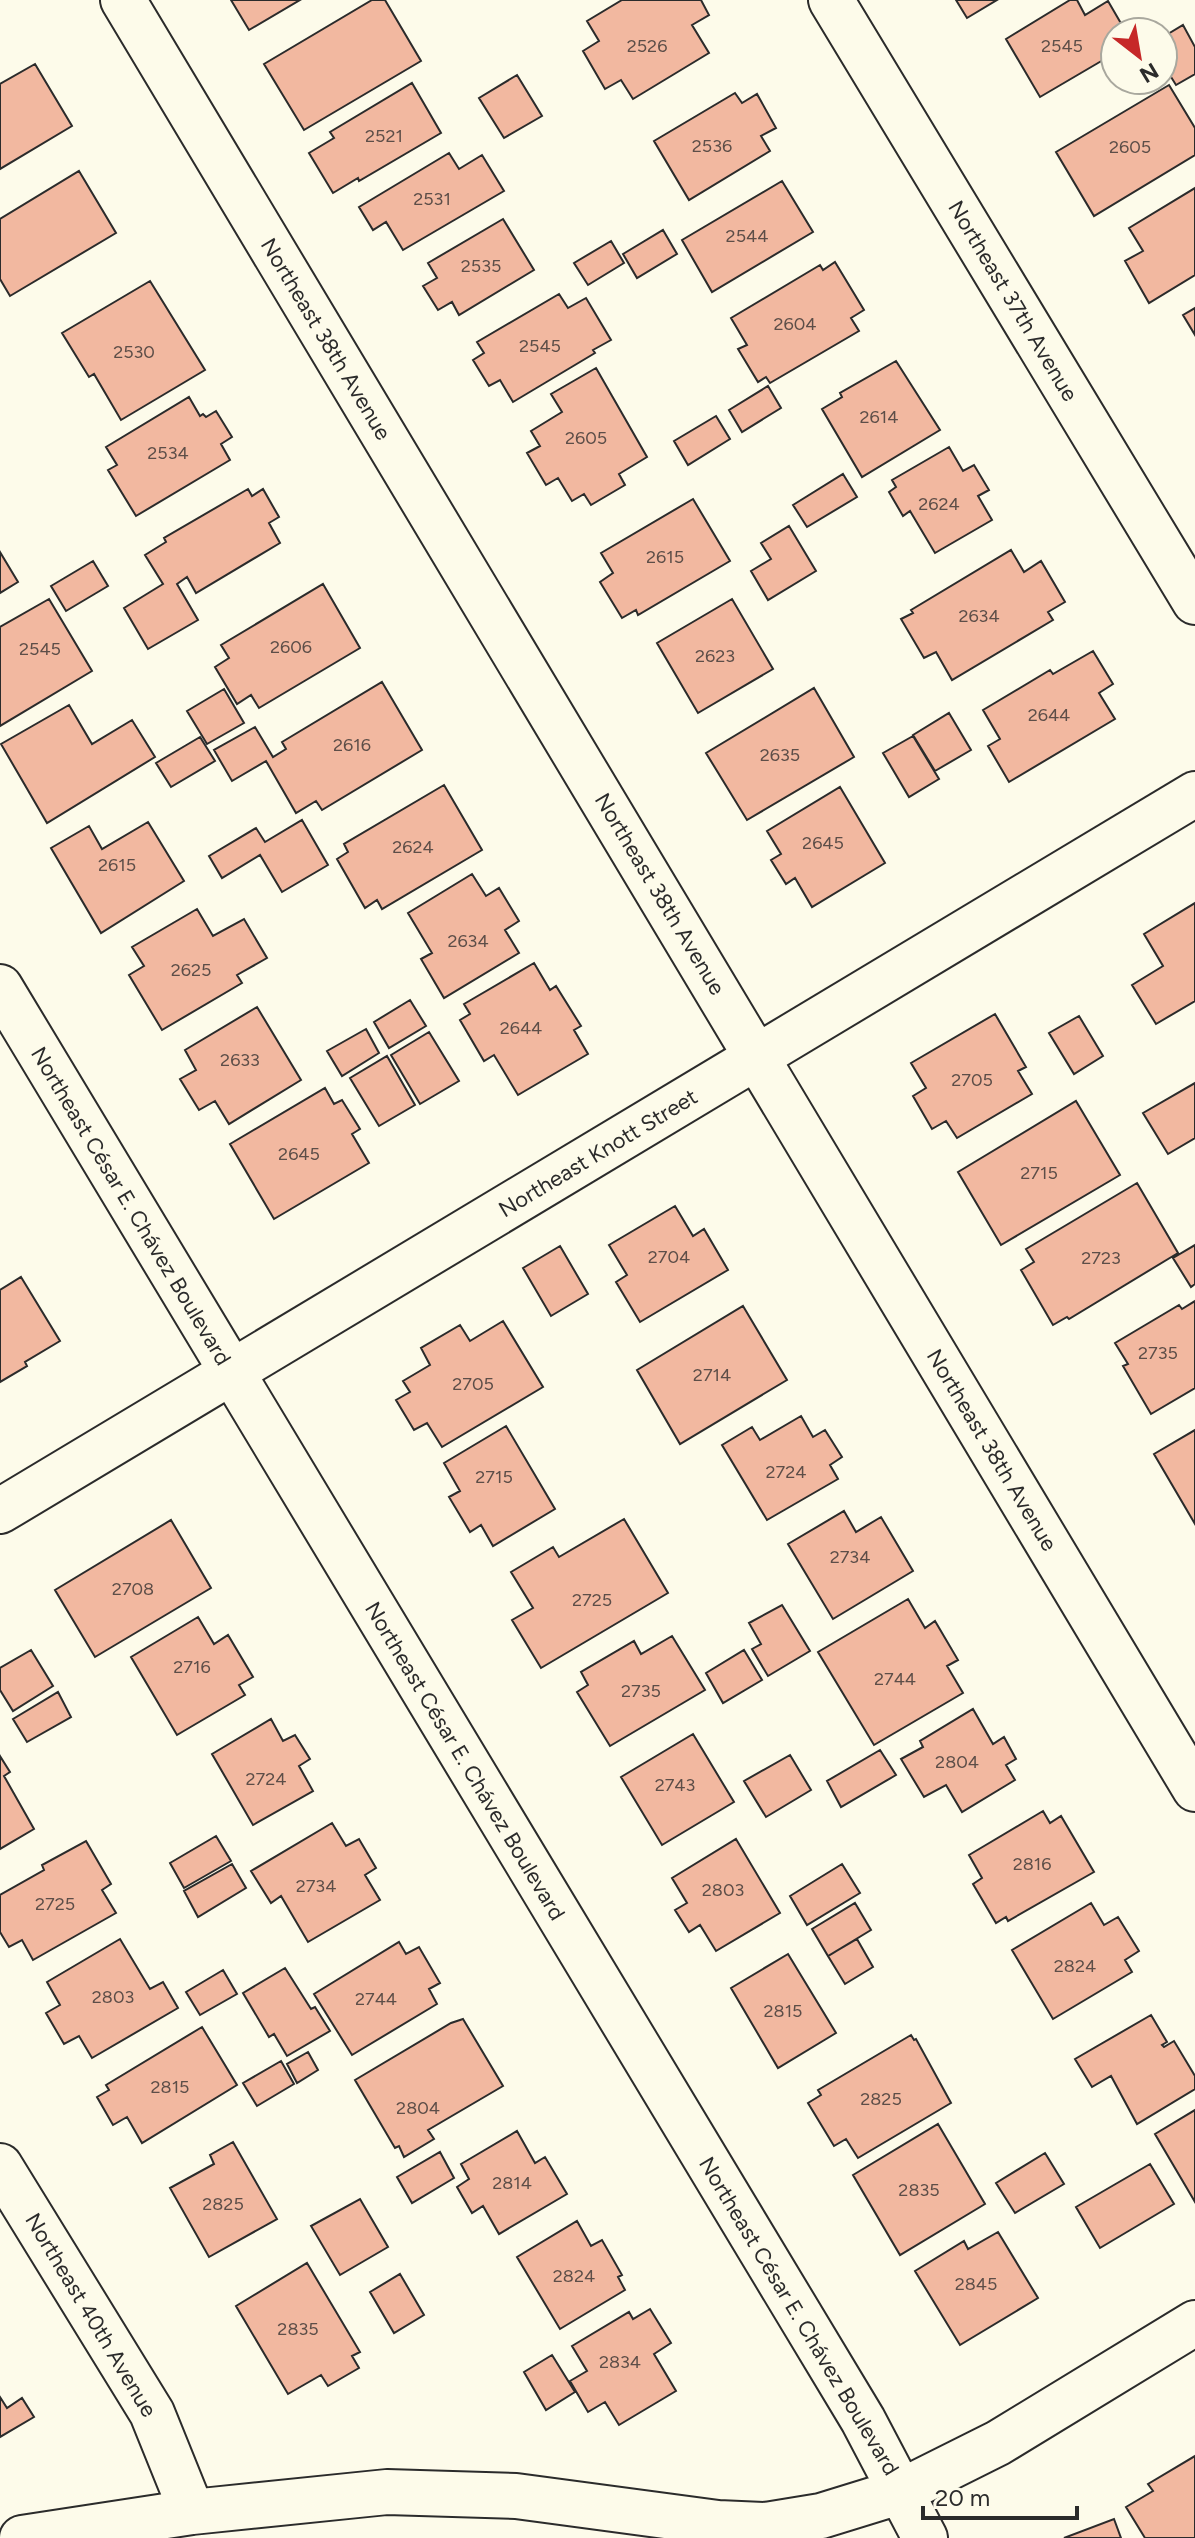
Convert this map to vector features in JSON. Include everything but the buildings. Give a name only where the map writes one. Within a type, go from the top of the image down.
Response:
[{"type":"street","name":"Northeast 38th Avenue","points":[[123,0],[1195,1789]]},
{"type":"street","name":"Northeast 37th Avenue","points":[[831,0],[1195,602]]},
{"type":"street","name":"Northeast Knott Street","points":[[0,1511],[1195,794]]},
{"type":"street","name":"Northeast César E. Chávez Boulevard","points":[[0,987],[863,2420],[925,2538]]},
{"type":"street","name":"Northeast 40th Avenue","points":[[0,2166],[152,2413],[192,2512]]},
{"type":"street","points":[[22,2538],[192,2512],[387,2492],[516,2496],[718,2523],[766,2525],[821,2516],[902,2491],[998,2443],[1195,2323]]}]
